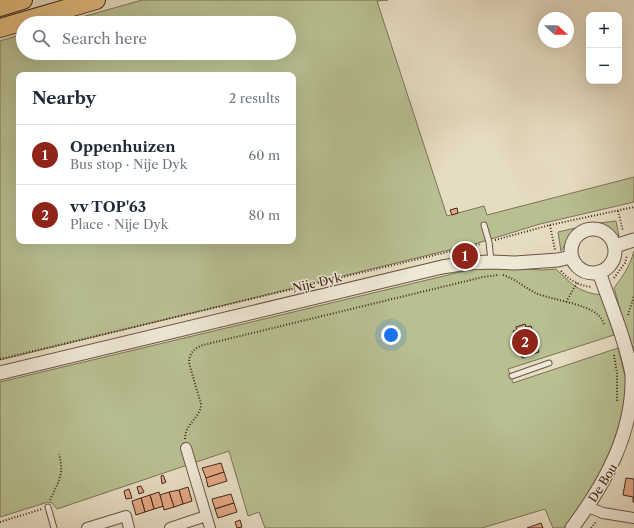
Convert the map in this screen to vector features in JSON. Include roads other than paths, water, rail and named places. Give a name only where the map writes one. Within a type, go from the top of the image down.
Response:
[{"type":"highway","points":[[0,7],[22,0]]},
{"type":"highway","points":[[41,16],[96,0]]},
{"type":"highway","points":[[0,28],[16,23]]},
{"type":"street","points":[[587,229],[600,229],[610,236],[625,243],[615,252],[612,263],[605,270],[601,278],[577,267],[571,257],[570,251],[572,241],[581,232],[587,229]]},
{"type":"street","name":"Nije Dyk","points":[[0,373],[442,267],[468,263],[515,263],[558,260],[571,257]]},
{"type":"street","name":"De Bou","points":[[572,528],[606,480],[621,453],[634,402],[632,375],[623,339],[610,323],[601,278]]},
{"type":"street","points":[[186,448],[210,528]]},
{"type":"street","points":[[588,507],[602,513],[634,518]]},
{"type":"street","points":[[87,528],[126,516],[129,528]]},
{"type":"street","points":[[170,528],[206,516]]},
{"type":"lane","points":[[484,225],[489,242],[491,262]]},
{"type":"lane","points":[[512,376],[548,363]]},
{"type":"lane","points":[[48,508],[54,528]]},
{"type":"place","name":"Oppenhuizen","points":[[465,256]]},
{"type":"place","name":"vv TOP'63","points":[[525,342]]}]
